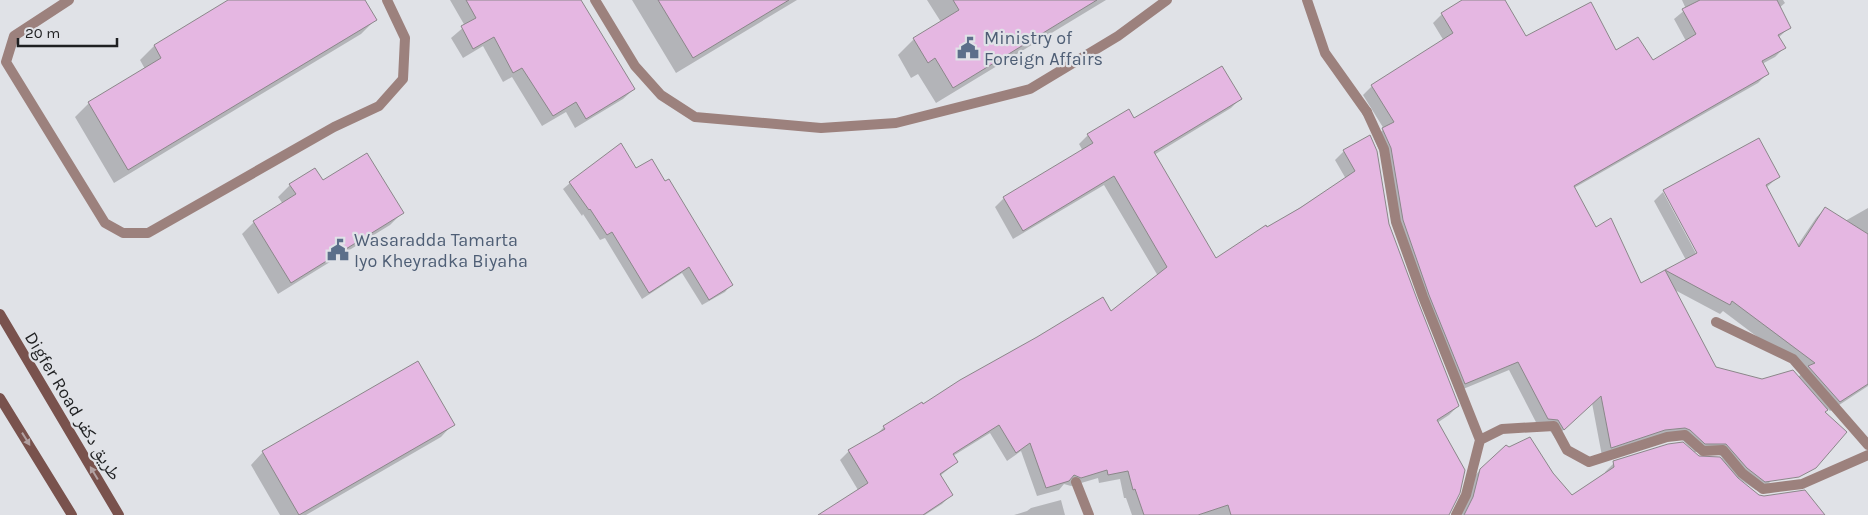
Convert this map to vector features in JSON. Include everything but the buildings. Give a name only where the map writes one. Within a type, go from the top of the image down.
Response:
[{"type":"street","points":[[69,0],[14,36],[6,62],[105,223],[123,233],[148,234],[334,127],[378,106],[403,79],[405,38],[387,0]]},
{"type":"street","points":[[595,0],[635,66],[661,95],[695,118],[821,128],[896,123],[1030,89],[1118,36],[1167,0]]},
{"type":"street","points":[[1307,0],[1325,53],[1367,112],[1384,149],[1396,222],[1423,297],[1480,440],[1466,495],[1456,515]]},
{"type":"street","name":"Digfer Road طريق دكفر","points":[[0,314],[118,515]]},
{"type":"street","points":[[1716,322],[1793,359],[1868,445]]},
{"type":"street","points":[[0,398],[72,515]]},
{"type":"street","points":[[1480,440],[1502,428],[1554,426],[1567,450],[1589,462],[1667,437],[1685,435],[1703,452],[1723,450],[1742,473],[1763,489],[1802,484],[1868,455]]},
{"type":"street","points":[[1076,482],[1089,515]]},
{"type":"place","name":"Ministry of Foreign Affairs","points":[[968,48]]},
{"type":"place","name":"Wasaradda Tamarta Iyo Kheyradka Biyaha","points":[[338,250]]}]
